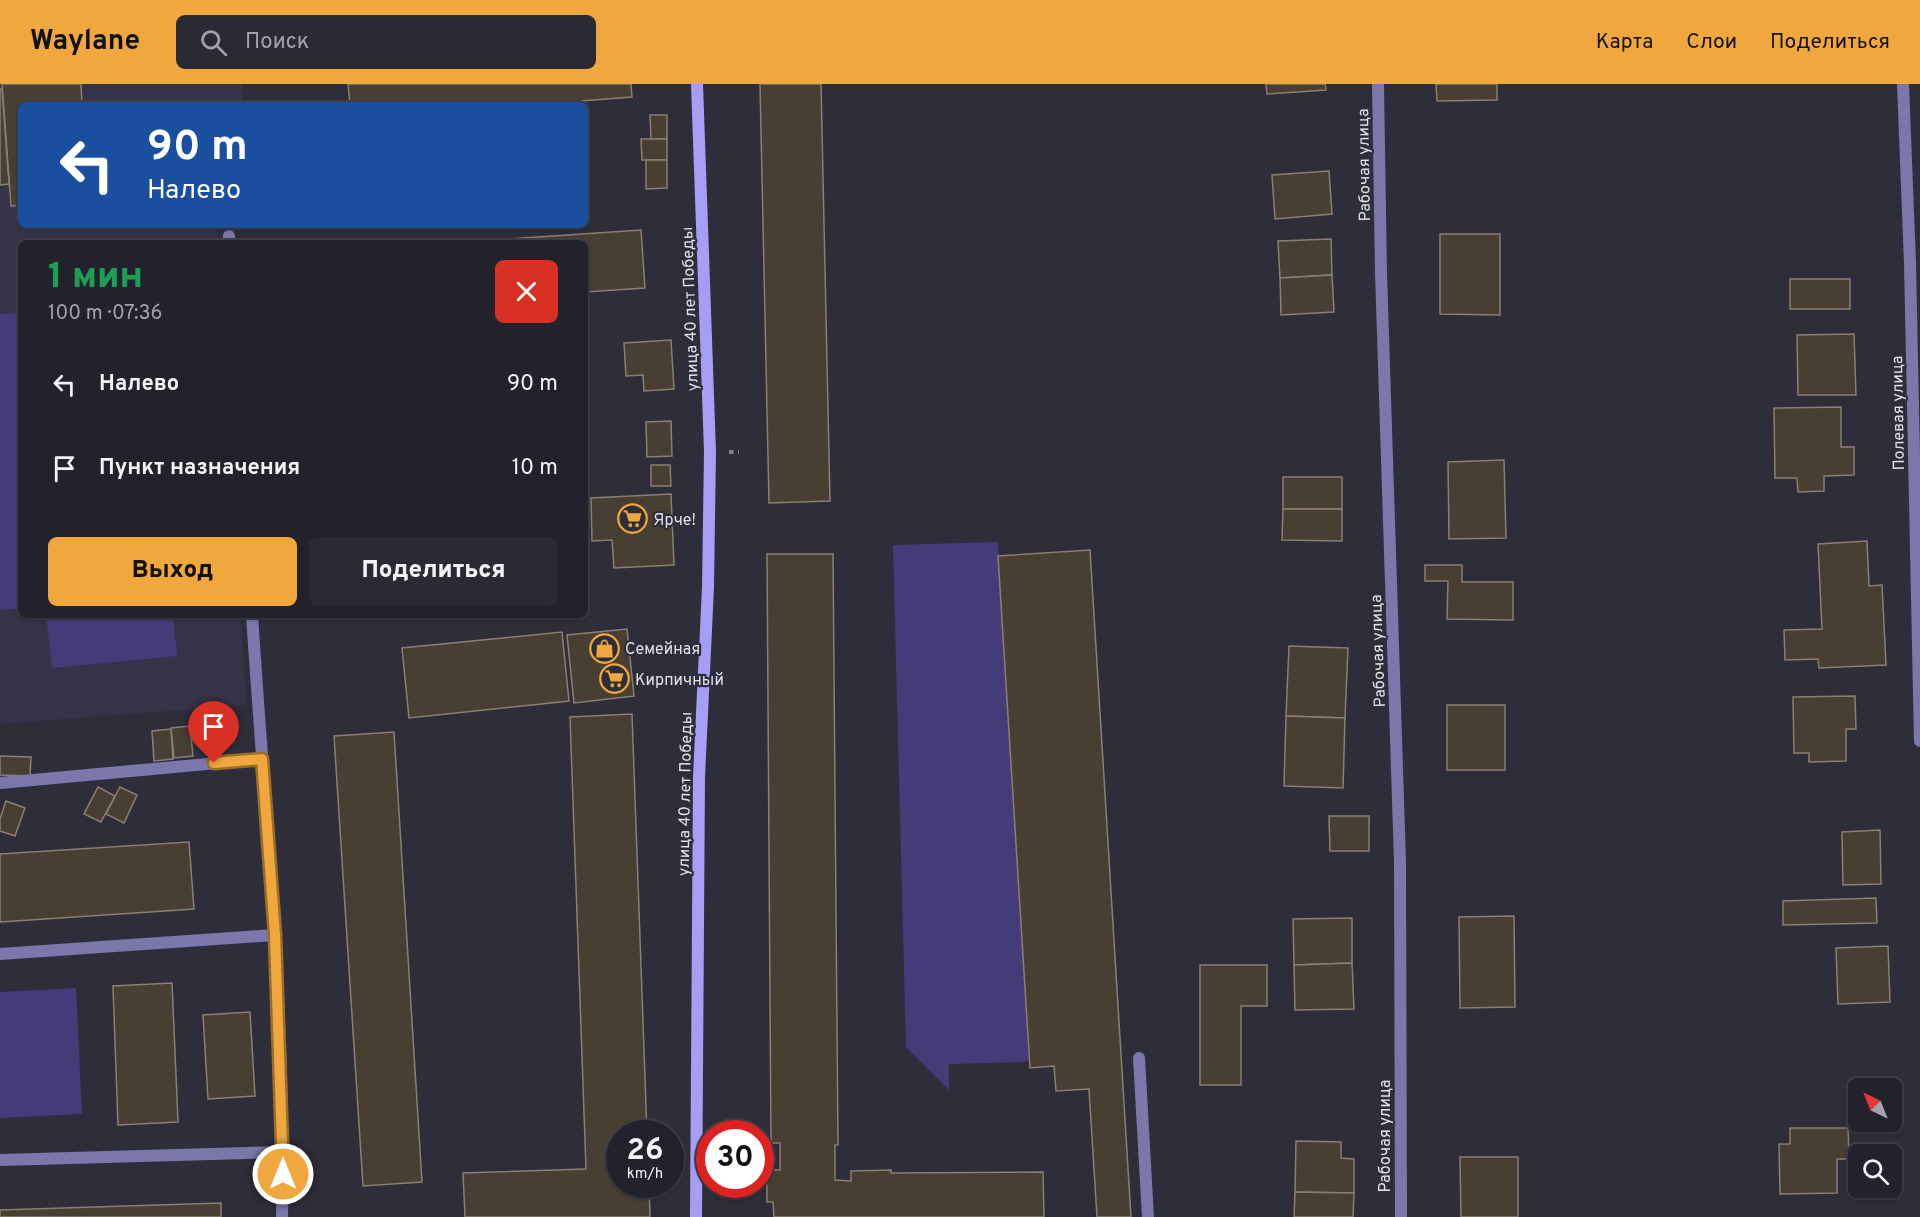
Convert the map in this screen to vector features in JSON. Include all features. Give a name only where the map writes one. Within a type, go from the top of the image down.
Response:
[{"type":"street","name":"улица 40 лет Победы","points":[[696,1217],[699,777],[708,587],[710,452],[697,84]]},
{"type":"street","name":"Рабочая улица","points":[[1378,84],[1400,862],[1401,1217]]},
{"type":"street","name":"Полевая улица","points":[[1903,84],[1915,263],[1920,741]]},
{"type":"street","points":[[252,618],[275,935],[283,1152],[282,1217]]},
{"type":"street","points":[[0,783],[262,759]]},
{"type":"street","points":[[0,954],[275,935]]},
{"type":"street","points":[[1139,1058],[1148,1217]]},
{"type":"street","points":[[0,1160],[283,1152]]},
{"type":"shaded area","points":[[0,84],[242,84],[242,102],[18,102],[18,228],[220,228],[215,240],[18,240],[18,618],[240,618],[247,705],[0,724]]},
{"type":"shaded area","points":[[18,313],[18,608],[0,610],[0,314]]},
{"type":"shaded area","points":[[998,542],[1029,1060],[949,1064],[949,1090],[906,1047],[893,545]]},
{"type":"shaded area","points":[[46,618],[173,618],[177,656],[52,668]]},
{"type":"shaded area","points":[[76,988],[82,1114],[0,1118],[0,992]]},
{"type":"building","points":[[2,84],[81,84],[82,102],[18,102],[18,205],[11,206]]},
{"type":"building","points":[[348,84],[631,84],[632,97],[567,102],[350,102]]},
{"type":"building","points":[[760,84],[821,84],[830,501],[769,503]]},
{"type":"building","points":[[1266,84],[1325,84],[1326,90],[1267,94]]},
{"type":"building","points":[[1436,84],[1497,84],[1497,100],[1437,101]]},
{"type":"building","points":[[0,89],[2,89],[9,184],[0,185]]},
{"type":"building","points":[[650,115],[667,115],[667,139],[651,139]]},
{"type":"building","points":[[641,139],[667,139],[667,160],[642,160]]},
{"type":"building","points":[[646,160],[667,160],[667,188],[646,189]]},
{"type":"building","points":[[1329,171],[1332,214],[1275,219],[1272,175]]},
{"type":"building","points":[[641,230],[645,288],[588,292],[588,240],[495,240]]},
{"type":"building","points":[[1440,234],[1500,234],[1500,315],[1440,314]]},
{"type":"building","points":[[1331,239],[1332,275],[1280,278],[1278,241]]},
{"type":"building","points":[[1332,275],[1334,312],[1281,315],[1280,278]]},
{"type":"building","points":[[1790,279],[1850,279],[1850,309],[1790,309]]},
{"type":"building","points":[[1854,334],[1856,395],[1798,395],[1797,335]]},
{"type":"building","points":[[671,340],[674,389],[644,391],[643,375],[626,376],[624,343]]},
{"type":"building","points":[[1841,407],[1841,447],[1854,447],[1854,475],[1824,476],[1824,491],[1798,492],[1797,478],[1775,478],[1774,408]]},
{"type":"building","points":[[671,421],[672,456],[647,457],[646,422]]},
{"type":"building","points":[[1504,460],[1506,538],[1449,539],[1448,462]]},
{"type":"building","points":[[651,465],[670,465],[671,486],[651,486]]},
{"type":"building","points":[[1283,477],[1342,477],[1342,509],[1283,509]]},
{"type":"building","name":"Ярче!","points":[[671,494],[674,565],[614,568],[612,540],[592,541],[591,498]]},
{"type":"building","points":[[1283,509],[1342,509],[1342,541],[1282,540]]},
{"type":"building","points":[[1867,541],[1869,586],[1882,585],[1886,665],[1819,668],[1818,659],[1785,660],[1784,630],[1822,629],[1818,544]]},
{"type":"building","points":[[1090,550],[1131,1217],[1097,1217],[1089,1089],[1056,1091],[1054,1066],[1030,1068],[998,556]]},
{"type":"building","points":[[767,554],[833,554],[838,1145],[835,1145],[835,1180],[851,1181],[851,1171],[1043,1172],[1044,1217],[774,1217],[773,1202],[767,1202],[767,1198],[774,1198],[774,1170],[780,1170],[780,1143],[774,1143],[774,1120],[771,1120]]},
{"type":"building","points":[[1425,565],[1462,565],[1462,582],[1513,582],[1513,620],[1447,619],[1448,581],[1425,581]]},
{"type":"building","points":[[627,629],[634,696],[574,703],[567,635]]},
{"type":"building","points":[[562,632],[569,701],[409,718],[402,648]]},
{"type":"building","points":[[1289,646],[1348,648],[1345,718],[1286,716]]},
{"type":"building","points":[[1855,696],[1856,729],[1846,729],[1846,761],[1809,762],[1809,753],[1794,753],[1793,697]]},
{"type":"building","points":[[1447,705],[1505,705],[1505,770],[1447,770]]},
{"type":"building","points":[[632,714],[646,1120],[606,1120],[606,1198],[649,1198],[650,1217],[465,1217],[463,1173],[586,1169],[570,717]]},
{"type":"building","points":[[1286,716],[1345,718],[1343,788],[1284,786]]},
{"type":"building","points":[[190,726],[193,756],[174,758],[171,728]]},
{"type":"building","points":[[171,729],[173,759],[154,761],[152,731]]},
{"type":"building","points":[[394,732],[422,1182],[363,1186],[334,736]]},
{"type":"building","points":[[0,756],[31,757],[30,776],[0,775]]},
{"type":"building","points":[[98,787],[115,796],[101,822],[84,814]]},
{"type":"building","points":[[120,787],[137,795],[124,823],[106,814]]},
{"type":"building","points":[[6,801],[25,808],[15,836],[0,831],[0,819]]},
{"type":"building","points":[[1329,816],[1369,816],[1369,851],[1330,851]]},
{"type":"building","points":[[1880,830],[1881,884],[1843,885],[1842,832]]},
{"type":"building","points":[[189,842],[194,909],[0,922],[0,854]]},
{"type":"building","points":[[1876,898],[1877,923],[1783,925],[1783,901]]},
{"type":"building","points":[[1514,916],[1515,1007],[1460,1008],[1459,917]]},
{"type":"building","points":[[1352,918],[1352,963],[1294,965],[1293,919]]},
{"type":"building","points":[[1888,946],[1890,1002],[1838,1004],[1836,948]]},
{"type":"building","points":[[1352,963],[1354,1009],[1295,1010],[1294,965]]},
{"type":"building","points":[[1200,965],[1267,965],[1267,1006],[1241,1006],[1241,1085],[1200,1085]]},
{"type":"building","points":[[172,983],[178,1122],[118,1125],[113,986]]},
{"type":"building","points":[[250,1012],[255,1096],[208,1099],[203,1015]]},
{"type":"building","points":[[1790,1128],[1848,1128],[1848,1159],[1837,1159],[1837,1193],[1780,1194],[1779,1144],[1790,1144]]},
{"type":"building","points":[[1296,1141],[1341,1142],[1341,1158],[1354,1159],[1354,1193],[1295,1192]]},
{"type":"building","points":[[1460,1157],[1518,1157],[1518,1217],[1461,1217]]},
{"type":"building","points":[[1295,1192],[1354,1193],[1353,1217],[1294,1217]]},
{"type":"building","points":[[221,1203],[221,1217],[0,1217],[0,1210]]},
{"type":"place","name":"Ярче!","points":[[632,519]]},
{"type":"place","name":"Семейная","points":[[604,648]]},
{"type":"place","name":"Кирпичный","points":[[614,679]]},
{"type":"route","points":[[214,763],[262,759],[275,935],[283,1174]]}]
